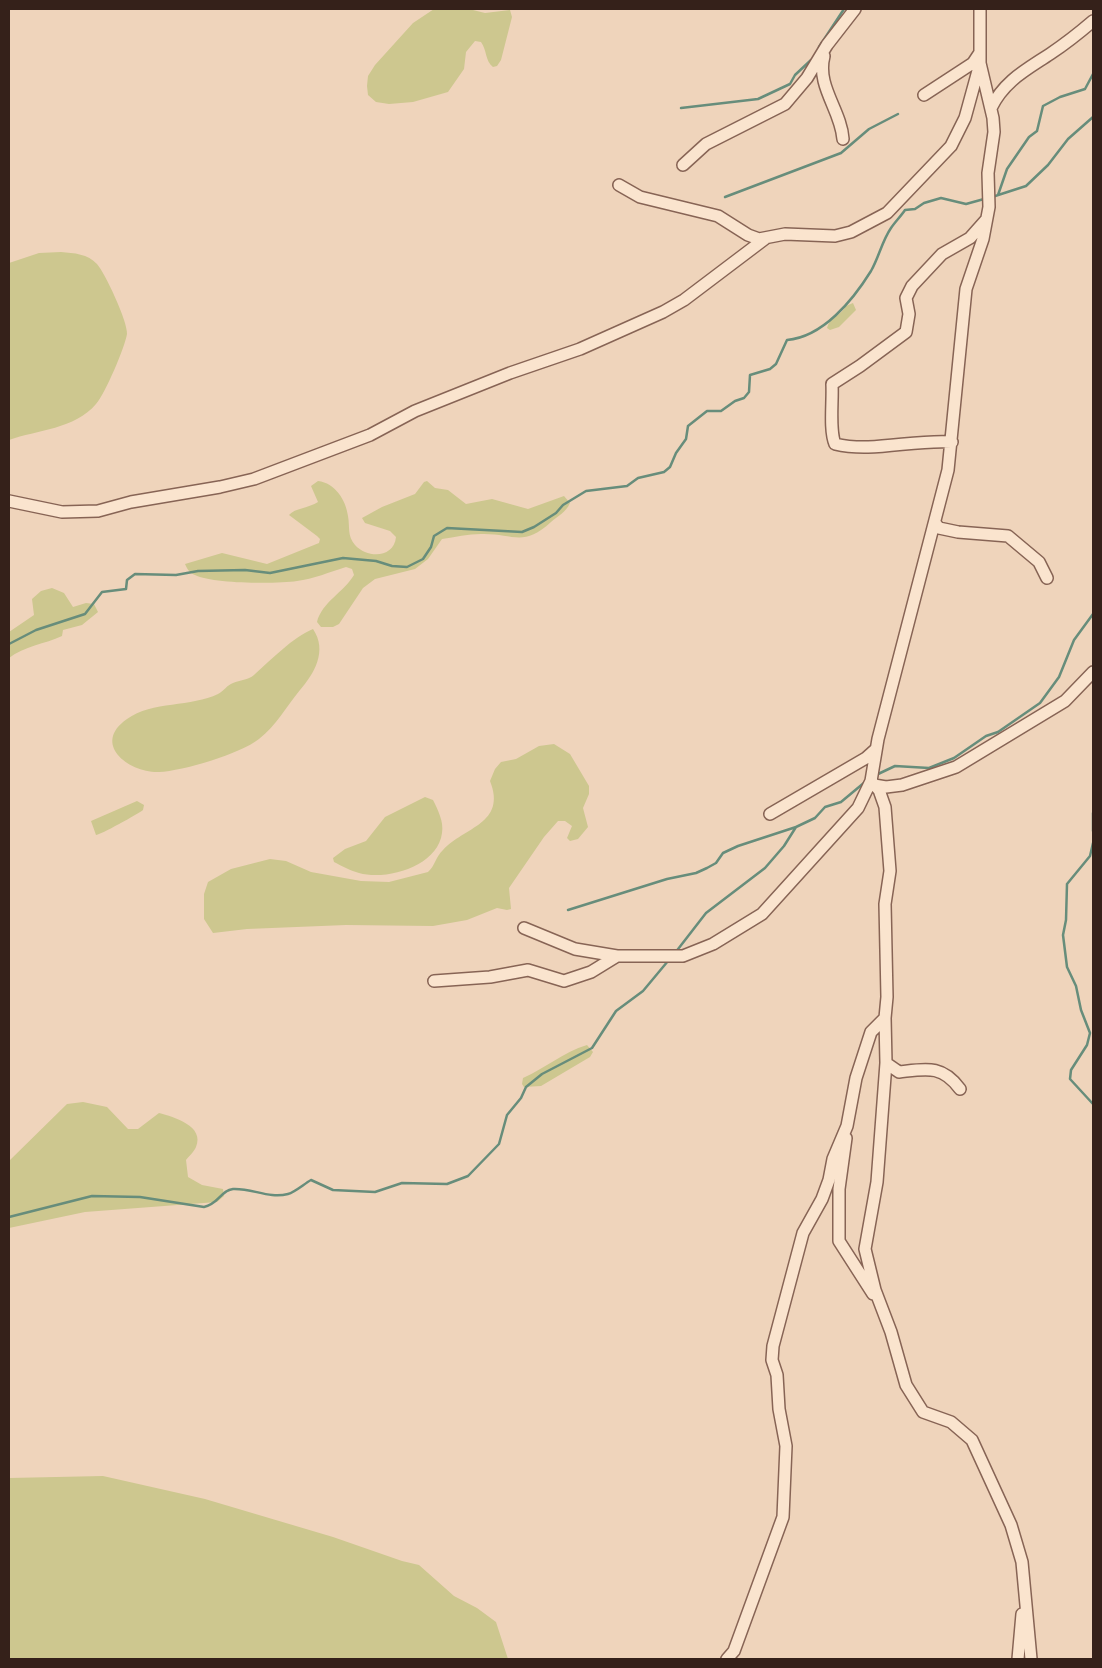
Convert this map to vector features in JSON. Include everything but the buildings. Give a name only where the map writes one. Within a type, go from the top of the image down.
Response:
[{"type":"street","points":[[683,165],[706,144],[785,104],[807,78],[827,45],[855,9]]},
{"type":"street","points":[[619,184],[640,197],[718,216],[748,235],[759,239],[801,234],[835,236],[851,232],[887,212],[935,163],[958,136],[974,93],[980,59],[980,9]]},
{"type":"street","points":[[990,108],[1008,82],[1027,67],[1074,37],[1093,21]]},
{"type":"street","points":[[827,45],[820,70],[842,126],[843,139]]},
{"type":"street","points":[[924,95],[980,59]]},
{"type":"street","points":[[524,928],[575,950],[617,956],[683,956],[713,944],[762,914],[858,808],[872,783],[876,749],[948,470],[966,289],[983,239],[989,207],[988,173],[994,132],[980,59]]},
{"type":"street","points":[[952,442],[934,441],[909,445],[850,448],[835,444],[831,435],[834,414],[832,384],[906,332],[909,314],[906,298],[912,286],[942,254],[970,238],[987,219]]},
{"type":"street","points":[[9,501],[62,512],[98,512],[131,502],[254,479],[370,435],[415,411],[580,349],[663,312],[684,300],[766,238]]},
{"type":"street","points":[[935,523],[939,528],[958,532],[1008,536],[1039,562],[1047,578]]},
{"type":"street","points":[[872,783],[886,787],[902,785],[956,767],[1065,701],[1093,672]]},
{"type":"street","points":[[770,814],[866,758],[876,749]]},
{"type":"street","points":[[872,783],[879,790],[885,807],[890,871],[885,904],[886,1063],[877,1182],[865,1249],[875,1290],[885,1315],[906,1386],[924,1412],[951,1422],[972,1440],[1011,1526],[1022,1562],[1031,1659]]},
{"type":"street","points":[[434,981],[490,977],[528,970],[564,981],[591,972],[617,956]]},
{"type":"street","points":[[885,1018],[871,1032],[856,1078],[847,1126],[839,1189],[840,1241],[885,1315]]},
{"type":"street","points":[[886,1063],[898,1072],[924,1069],[938,1070],[947,1074],[960,1089]]},
{"type":"street","points":[[727,1659],[734,1651],[783,1517],[786,1446],[779,1408],[777,1375],[772,1360],[773,1346],[803,1233],[822,1199],[833,1159],[847,1126]]},
{"type":"street","points":[[1018,1659],[1024,1594]]},
{"type":"shaded area","points":[[434,9],[469,9],[485,13],[510,10],[512,17],[501,60],[497,66],[493,67],[490,65],[481,42],[475,41],[466,52],[464,69],[448,92],[413,102],[389,104],[376,102],[368,95],[368,76],[375,65],[413,23]]},
{"type":"shaded area","points":[[61,252],[85,256],[97,264],[120,309],[126,328],[127,334],[123,349],[100,399],[87,412],[67,424],[9,440],[9,263],[39,253]]},
{"type":"shaded area","points":[[853,303],[856,310],[839,327],[830,330],[827,328],[830,322],[846,306]]},
{"type":"shaded area","points":[[318,481],[330,485],[342,498],[347,510],[352,542],[360,550],[373,554],[380,554],[391,549],[396,537],[390,531],[365,523],[362,518],[382,507],[415,494],[424,482],[427,481],[435,488],[448,490],[466,504],[492,499],[528,509],[564,496],[570,503],[564,511],[533,535],[518,537],[481,534],[442,539],[428,559],[415,569],[375,579],[363,588],[339,624],[333,627],[321,627],[317,622],[323,609],[354,575],[352,569],[346,567],[315,577],[275,583],[229,582],[203,578],[190,572],[185,564],[222,553],[267,564],[319,543],[320,539],[317,536],[289,515],[318,502],[311,486]]},
{"type":"shaded area","points":[[52,588],[64,593],[73,607],[86,603],[94,604],[98,612],[82,625],[63,630],[62,636],[28,648],[9,658],[9,632],[34,615],[32,599],[41,591]]},
{"type":"shaded area","points":[[313,629],[317,637],[319,654],[310,677],[276,722],[265,734],[250,745],[225,756],[196,765],[159,772],[136,768],[118,755],[113,747],[113,738],[117,728],[137,713],[148,709],[196,701],[218,694],[231,684],[252,677],[290,643]]},
{"type":"shaded area","points":[[554,744],[570,754],[589,786],[589,794],[583,808],[588,827],[578,839],[570,841],[567,838],[572,826],[565,821],[558,821],[544,837],[509,888],[511,909],[497,908],[467,920],[433,926],[346,925],[247,929],[213,933],[204,919],[204,894],[208,882],[231,869],[270,859],[286,861],[311,872],[361,881],[389,882],[428,872],[443,850],[488,816],[493,807],[494,795],[490,781],[495,769],[501,762],[516,759],[539,746]]},
{"type":"shaded area","points":[[425,797],[433,800],[440,816],[442,833],[438,845],[421,862],[397,873],[370,875],[356,872],[334,862],[333,858],[345,849],[366,841],[385,817]]},
{"type":"shaded area","points":[[137,801],[144,805],[143,810],[96,835],[91,821]]},
{"type":"shaded area","points":[[587,1045],[593,1052],[590,1057],[541,1086],[524,1087],[522,1084],[523,1078],[570,1052]]},
{"type":"shaded area","points":[[83,1102],[107,1107],[128,1129],[138,1129],[159,1113],[180,1120],[192,1128],[198,1140],[195,1149],[186,1160],[188,1177],[202,1185],[223,1189],[224,1196],[217,1202],[85,1212],[9,1228],[9,1161],[67,1104]]},
{"type":"shaded area","points":[[103,1476],[205,1499],[419,1565],[454,1596],[477,1608],[496,1622],[508,1659],[9,1659],[9,1478]]},
{"type":"waterway","points":[[819,47],[844,9]]},
{"type":"waterway","points":[[681,108],[758,99],[790,84],[795,75],[811,60]]},
{"type":"waterway","points":[[998,195],[1007,169],[1029,137],[1037,131],[1043,106],[1060,97],[1085,89],[1093,74]]},
{"type":"waterway","points":[[725,197],[841,153],[869,129],[898,114]]},
{"type":"waterway","points":[[992,197],[1026,186],[1048,165],[1068,139],[1093,117]]},
{"type":"waterway","points":[[9,644],[36,630],[85,614],[102,592],[126,589],[127,580],[135,574],[176,575],[198,571],[245,570],[270,573],[343,558],[376,561],[392,566],[407,567],[423,559],[431,547],[434,536],[447,528],[522,532],[556,513],[563,505],[586,491],[627,486],[638,478],[664,472],[670,467],[676,453],[686,439],[688,426],[707,411],[721,411],[735,401],[744,398],[749,392],[750,375],[770,369],[776,364],[787,340],[813,332],[846,305],[871,271],[888,233],[905,210],[915,209],[924,203],[941,198],[966,204],[984,199]]},
{"type":"waterway","points":[[876,775],[895,766],[929,768],[954,758],[986,736],[998,732],[1040,703],[1059,677],[1074,640],[1093,614]]},
{"type":"waterway","points":[[675,953],[706,913],[765,868],[784,846],[796,827],[815,818],[825,807],[841,802],[865,782]]},
{"type":"waterway","points":[[1093,813],[1093,831]]},
{"type":"waterway","points":[[568,910],[667,879],[696,873],[716,863],[723,853],[738,846],[796,827]]},
{"type":"waterway","points":[[1093,843],[1090,856],[1067,884],[1066,920],[1063,935],[1067,967],[1076,986],[1081,1010],[1090,1033],[1087,1045],[1071,1070],[1070,1079],[1093,1104]]},
{"type":"waterway","points":[[9,1217],[92,1196],[140,1197],[204,1207],[233,1189],[281,1195],[291,1193],[311,1180],[333,1190],[375,1192],[402,1183],[447,1184],[468,1176],[499,1144],[507,1115],[521,1098],[526,1087],[542,1074],[592,1048],[616,1011],[643,991],[668,961]]}]
